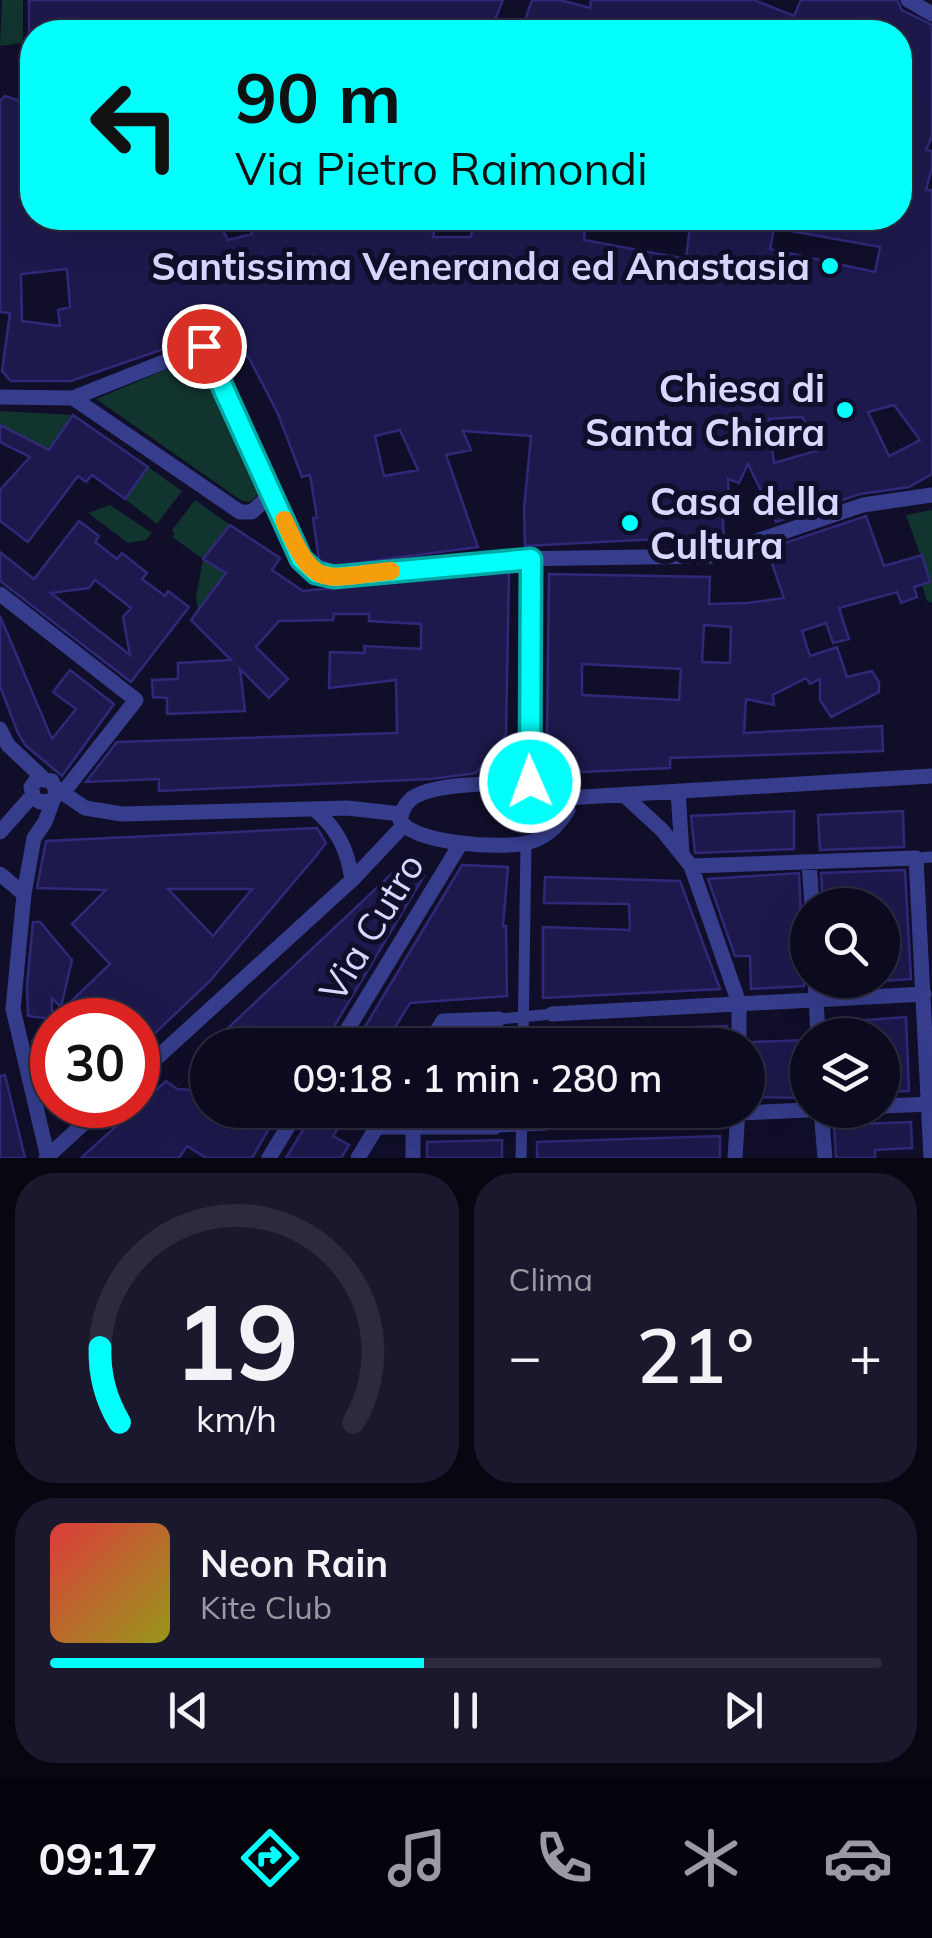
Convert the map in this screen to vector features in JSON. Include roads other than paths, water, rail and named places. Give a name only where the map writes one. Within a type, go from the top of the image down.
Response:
[{"type":"street","points":[[908,0],[932,14]]},
{"type":"street","points":[[0,396],[74,398],[204,346],[301,559],[316,573],[334,577],[531,559],[712,556],[862,505],[898,503],[932,495]]},
{"type":"street","points":[[74,398],[240,512],[252,512],[272,493]]},
{"type":"street","points":[[530,782],[531,559]]},
{"type":"street","points":[[0,594],[136,700],[56,794],[34,838],[24,894],[13,1009],[47,1158]]},
{"type":"street","points":[[0,729],[8,744],[42,778],[52,781],[56,794],[85,808],[122,814],[347,808],[402,820],[432,839],[526,843],[551,832],[568,810],[566,798],[551,784],[530,782],[438,790],[414,796],[402,820],[352,880],[160,1055]]},
{"type":"street","points":[[566,798],[932,776]]},
{"type":"street","points":[[0,832],[32,796],[32,785],[42,778]]},
{"type":"street","points":[[678,792],[686,859],[739,1003],[739,1028]]},
{"type":"street","points":[[32,796],[40,802],[56,794]]},
{"type":"street","points":[[624,795],[642,808],[686,859],[809,862],[924,857],[924,994],[931,1158]]},
{"type":"street","points":[[314,809],[337,832],[349,860],[352,880]]},
{"type":"street","name":"Via Cutro","points":[[348,1028],[461,843]]},
{"type":"street","points":[[523,1028],[526,843]]},
{"type":"street","points":[[809,862],[811,888]]},
{"type":"street","points":[[0,874],[24,894]]},
{"type":"street","points":[[439,1028],[443,1021],[924,994]]},
{"type":"street","points":[[816,999],[817,1018]]},
{"type":"street","points":[[900,1105],[930,1104]]},
{"type":"street","points":[[765,1111],[790,1111]]},
{"type":"street","points":[[47,1158],[79,1128]]},
{"type":"street","points":[[269,1158],[287,1128]]},
{"type":"street","points":[[358,1158],[375,1128]]},
{"type":"street","points":[[413,1128],[413,1158]]},
{"type":"street","points":[[520,1158],[521,1128]]},
{"type":"street","points":[[735,1158],[737,1128]]},
{"type":"street","points":[[823,1128],[824,1158]]},
{"type":"place","name":"Santissima Veneranda ed Anastasia","points":[[830,266]]},
{"type":"place","name":"Chiesa di Santa Chiara","points":[[845,410]]},
{"type":"place","name":"Casa della Cultura","points":[[630,523]]}]
